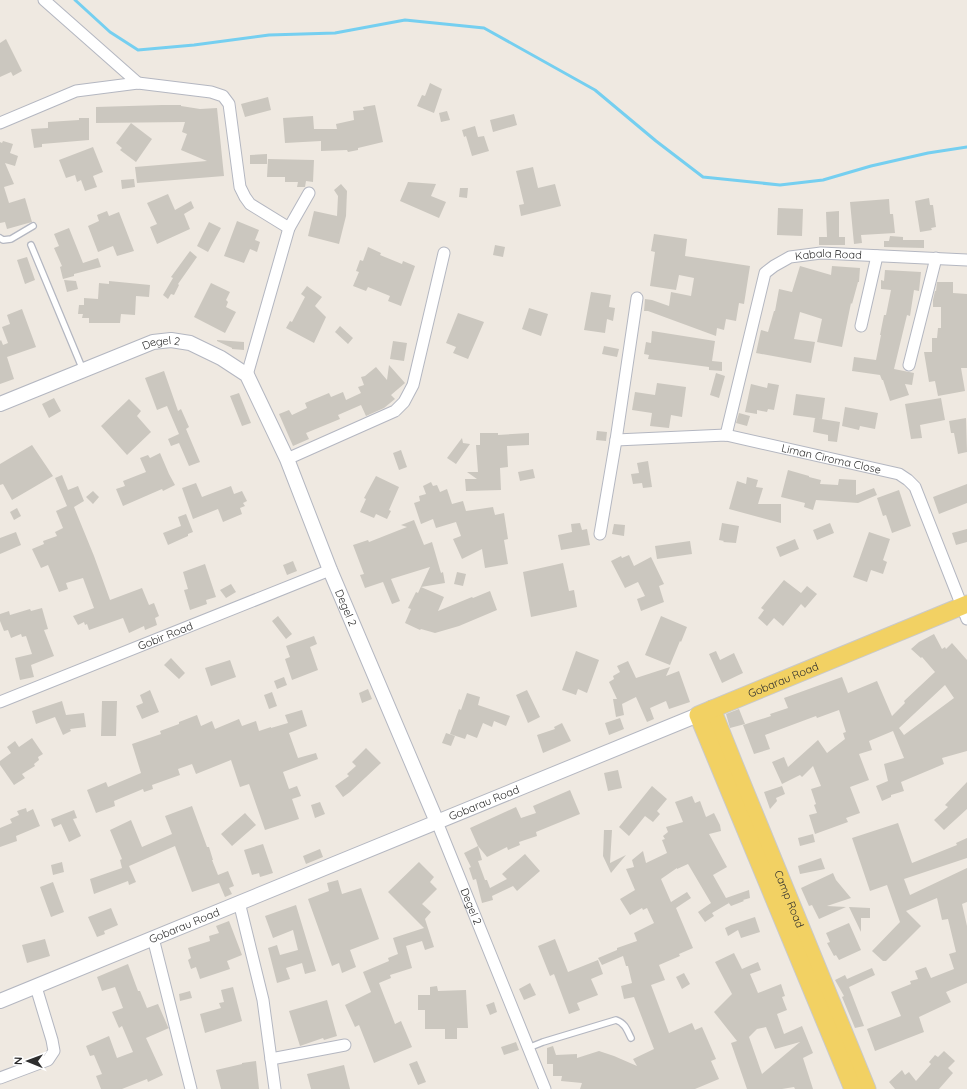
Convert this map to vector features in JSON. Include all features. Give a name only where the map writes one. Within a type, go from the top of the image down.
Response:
[{"type":"main road","name":"Gobarau Road","points":[[705,712],[965,610]]},
{"type":"main road","name":"Camp Road","points":[[705,712],[853,1089]]},
{"type":"main road","name":"Camp Road","points":[[727,767],[868,1089]]},
{"type":"street","points":[[44,0],[138,83]]},
{"type":"street","points":[[0,123],[76,92],[138,83],[211,92],[223,96],[229,104],[240,187],[245,198],[250,204],[289,228]]},
{"type":"street","points":[[247,375],[289,228],[308,193]]},
{"type":"street","points":[[287,459],[395,410],[404,402],[413,385],[444,253]]},
{"type":"street","name":"Kabala Road","points":[[726,435],[765,273],[774,266],[790,258],[821,253],[967,260]]},
{"type":"street","points":[[861,326],[877,256]]},
{"type":"street","points":[[909,365],[936,258]]},
{"type":"street","points":[[600,534],[616,440],[637,298]]},
{"type":"street","name":"Degel 2","points":[[0,404],[153,342],[171,340],[190,343],[221,358],[247,375],[287,459],[330,570],[437,822],[545,1089]]},
{"type":"street","name":"Liman Ciroma Close","points":[[616,440],[726,435],[899,474],[915,487],[965,610]]},
{"type":"street","name":"Gobir Road","points":[[0,702],[330,570]]},
{"type":"street","name":"Gobarau Road","points":[[0,1001],[705,712]]},
{"type":"street","points":[[239,902],[263,1000],[275,1089]]},
{"type":"street","points":[[153,938],[191,1089]]},
{"type":"street","points":[[0,1078],[48,1060],[54,1051],[36,987]]},
{"type":"street","points":[[271,1059],[345,1045]]},
{"type":"lane","points":[[0,238],[3,240],[11,239],[33,226]]},
{"type":"lane","points":[[31,244],[83,370]]},
{"type":"lane","points":[[528,1048],[616,1020],[621,1021],[625,1025],[631,1038]]},
{"type":"building","points":[[6,39],[22,71],[13,76],[11,72],[0,77],[0,43]]},
{"type":"building","points":[[430,83],[442,89],[434,113],[417,106],[422,95],[425,96]]},
{"type":"building","points":[[268,97],[271,110],[245,117],[241,104]]},
{"type":"building","points":[[181,105],[200,109],[217,108],[224,176],[137,183],[135,167],[207,161],[181,150],[187,134],[182,132],[185,122],[96,123],[96,107]]},
{"type":"building","points":[[375,105],[383,142],[348,152],[347,150],[321,151],[321,141],[285,143],[283,118],[313,116],[314,129],[337,129],[336,124],[354,120],[353,111],[364,110],[363,107]]},
{"type":"building","points":[[447,111],[450,120],[441,122],[439,113]]},
{"type":"building","points":[[514,114],[517,125],[493,132],[490,120]]},
{"type":"building","points":[[79,118],[89,118],[89,140],[42,144],[42,147],[34,148],[31,129],[48,128],[48,122],[79,120]]},
{"type":"building","points":[[131,123],[152,139],[136,162],[120,150],[122,148],[116,143]]},
{"type":"building","points":[[475,126],[478,137],[484,136],[489,151],[472,156],[466,136],[464,137],[462,130]]},
{"type":"building","points":[[3,141],[13,144],[10,153],[18,156],[15,166],[5,163],[14,184],[4,187],[9,203],[25,198],[32,222],[7,229],[5,222],[0,223],[0,142],[2,143]]},
{"type":"building","points":[[93,147],[103,172],[93,176],[97,187],[85,191],[81,180],[77,182],[75,175],[66,178],[59,160]]},
{"type":"building","points":[[267,154],[267,164],[250,164],[250,155]]},
{"type":"building","points":[[268,159],[314,160],[313,182],[306,181],[305,187],[297,187],[298,182],[285,182],[285,177],[267,177]]},
{"type":"building","points":[[533,167],[538,188],[555,184],[561,206],[521,216],[519,205],[524,204],[516,171]]},
{"type":"building","points":[[134,179],[135,187],[122,189],[121,180]]},
{"type":"building","points":[[408,182],[436,184],[431,196],[446,202],[439,218],[400,201]]},
{"type":"building","points":[[341,184],[347,191],[346,216],[339,244],[308,236],[314,211],[337,216],[338,196],[334,190]]},
{"type":"building","points":[[460,188],[468,188],[467,198],[459,197]]},
{"type":"building","points":[[168,194],[175,210],[191,201],[194,208],[184,214],[190,229],[157,244],[150,227],[157,224],[147,203]]},
{"type":"building","points":[[929,198],[930,205],[933,205],[936,227],[931,228],[932,230],[920,232],[915,201]]},
{"type":"building","points":[[889,199],[890,214],[893,214],[895,233],[861,235],[862,243],[854,244],[850,202]]},
{"type":"building","points":[[778,208],[803,209],[802,236],[777,235]]},
{"type":"building","points":[[107,211],[109,216],[119,212],[134,251],[117,256],[113,246],[98,252],[88,226],[99,221],[97,215]]},
{"type":"building","points":[[839,211],[839,237],[845,237],[845,245],[819,245],[819,237],[827,237],[826,212]]},
{"type":"building","points":[[237,221],[259,230],[255,240],[260,242],[257,252],[250,249],[244,263],[224,256]]},
{"type":"building","points":[[209,222],[221,228],[208,252],[197,246]]},
{"type":"building","points":[[69,228],[83,263],[98,258],[101,267],[74,274],[74,276],[63,279],[60,267],[62,266],[54,248],[59,246],[54,234]]},
{"type":"building","points":[[654,234],[687,239],[685,256],[750,266],[744,304],[739,303],[736,321],[726,319],[724,330],[717,328],[716,336],[648,311],[644,311],[645,299],[669,306],[671,292],[691,296],[694,278],[679,275],[676,290],[650,286],[655,252],[651,251]]},
{"type":"building","points":[[890,236],[903,237],[903,240],[924,240],[924,248],[884,247],[884,241],[889,241]]},
{"type":"building","points":[[495,245],[505,247],[503,257],[493,255]]},
{"type":"building","points":[[368,247],[381,253],[380,255],[402,264],[403,261],[415,266],[401,306],[388,301],[390,296],[368,287],[366,291],[353,286],[359,272],[356,271],[360,260],[363,261]]},
{"type":"building","points":[[190,251],[197,257],[178,284],[179,285],[174,295],[171,294],[168,299],[163,295],[173,278],[171,277]]},
{"type":"building","points":[[27,257],[35,280],[25,284],[17,260]]},
{"type":"building","points":[[800,266],[831,275],[832,266],[860,268],[859,282],[852,304],[851,303],[842,347],[817,342],[822,319],[800,312],[794,339],[815,342],[811,363],[756,353],[761,330],[768,332],[775,311],[779,289],[792,292]]},
{"type":"building","points":[[885,270],[921,272],[919,291],[914,290],[910,316],[907,315],[894,369],[914,373],[912,385],[905,384],[909,395],[890,401],[880,375],[852,371],[854,357],[876,360],[884,315],[886,315],[891,290],[881,289],[881,280],[884,281]]},
{"type":"building","points":[[64,280],[76,281],[78,289],[67,292]]},
{"type":"building","points":[[109,281],[150,285],[149,297],[136,296],[135,315],[121,314],[120,323],[89,323],[89,318],[82,318],[83,314],[78,314],[79,305],[84,305],[84,298],[98,299],[99,283],[109,284]]},
{"type":"building","points":[[937,282],[953,282],[953,293],[967,294],[967,368],[961,368],[965,391],[938,396],[935,381],[929,382],[924,352],[932,352],[932,338],[937,338],[938,328],[941,328],[941,307],[933,307]]},
{"type":"building","points":[[211,283],[230,292],[226,300],[228,302],[226,307],[236,312],[225,333],[194,317]]},
{"type":"building","points":[[307,286],[322,297],[315,306],[326,317],[314,343],[286,328],[290,321],[292,322],[305,297],[301,294]]},
{"type":"building","points":[[591,292],[611,295],[609,307],[615,308],[613,321],[607,319],[605,333],[584,330]]},
{"type":"building","points":[[529,308],[548,314],[541,336],[522,329]]},
{"type":"building","points":[[22,309],[36,347],[7,357],[14,379],[0,384],[0,341],[1,340],[3,345],[8,343],[2,327],[10,324],[7,315]]},
{"type":"building","points":[[458,313],[484,322],[468,359],[453,353],[456,347],[446,343]]},
{"type":"building","points":[[340,326],[353,338],[348,344],[335,332]]},
{"type":"building","points":[[652,331],[715,341],[712,361],[722,362],[722,371],[709,370],[709,367],[648,359],[649,355],[644,354],[646,342],[651,343]]},
{"type":"building","points":[[217,340],[244,342],[244,350],[232,349]]},
{"type":"building","points":[[393,341],[407,343],[404,361],[390,359]]},
{"type":"building","points":[[604,346],[619,349],[617,357],[602,354]]},
{"type":"building","points":[[389,365],[405,383],[391,395],[395,399],[384,408],[366,416],[361,405],[338,415],[340,419],[306,433],[309,439],[293,446],[279,414],[289,410],[292,415],[307,408],[305,403],[329,393],[331,397],[343,392],[346,400],[361,393],[358,387],[364,385],[361,377],[365,376],[376,367],[387,380]]},
{"type":"building","points":[[164,371],[178,411],[181,409],[189,427],[186,429],[200,462],[189,466],[179,443],[171,446],[168,439],[179,434],[167,406],[157,410],[145,378]]},
{"type":"building","points":[[716,373],[725,376],[719,398],[710,395]]},
{"type":"building","points":[[657,383],[686,387],[682,417],[671,415],[669,428],[650,426],[652,413],[632,410],[635,392],[655,395]]},
{"type":"building","points":[[768,383],[779,385],[774,410],[768,409],[767,412],[757,410],[757,414],[745,412],[751,384],[767,388]]},
{"type":"building","points":[[239,393],[251,423],[242,426],[230,396]]},
{"type":"building","points":[[796,394],[825,398],[822,419],[793,415]]},
{"type":"building","points":[[54,398],[61,411],[49,418],[42,404]]},
{"type":"building","points":[[941,398],[945,420],[920,425],[922,438],[911,439],[905,404]]},
{"type":"building","points":[[129,399],[141,411],[137,416],[151,432],[127,455],[101,426]]},
{"type":"building","points":[[845,407],[878,413],[875,429],[860,426],[859,430],[842,426]]},
{"type":"building","points":[[739,413],[750,416],[747,426],[736,423]]},
{"type":"building","points":[[815,418],[840,422],[837,442],[828,441],[828,435],[813,432]]},
{"type":"building","points":[[966,418],[967,452],[958,454],[954,433],[951,433],[949,421]]},
{"type":"building","points":[[597,431],[607,432],[606,441],[596,440]]},
{"type":"building","points":[[480,433],[498,433],[498,435],[529,433],[529,445],[507,446],[508,467],[500,468],[501,490],[466,491],[465,479],[477,479],[467,472],[478,472],[476,445],[480,445]]},
{"type":"building","points":[[462,438],[463,443],[470,444],[456,464],[447,458]]},
{"type":"building","points":[[32,445],[53,476],[12,500],[3,484],[0,485],[0,464]]},
{"type":"building","points":[[401,450],[407,467],[399,470],[393,453]]},
{"type":"building","points":[[160,453],[175,485],[123,506],[116,489],[125,486],[123,481],[146,472],[140,458],[148,455],[150,458]]},
{"type":"building","points":[[648,461],[652,487],[643,488],[642,483],[633,484],[631,474],[639,473],[637,463]]},
{"type":"building","points":[[533,469],[535,478],[520,481],[518,472]]},
{"type":"building","points":[[788,470],[821,480],[820,484],[838,485],[839,479],[856,480],[856,495],[874,488],[877,495],[858,503],[816,500],[813,510],[804,507],[805,503],[781,497]]},
{"type":"building","points":[[62,475],[68,490],[78,486],[84,501],[74,507],[110,600],[142,588],[149,605],[154,603],[159,616],[155,618],[157,625],[145,630],[144,626],[129,633],[123,618],[89,630],[87,624],[85,625],[84,622],[78,625],[73,616],[94,608],[83,578],[66,583],[68,589],[59,592],[48,565],[41,568],[32,549],[44,544],[43,541],[57,536],[55,532],[63,528],[56,511],[67,506],[55,478]]},
{"type":"building","points":[[376,476],[399,487],[389,510],[391,511],[387,519],[376,514],[374,518],[360,512],[366,499],[364,498]]},
{"type":"building","points":[[747,477],[758,480],[756,487],[763,488],[758,504],[781,504],[781,523],[729,509],[737,481],[746,484]]},
{"type":"building","points":[[431,482],[433,486],[437,485],[440,492],[447,489],[452,504],[463,501],[466,511],[493,507],[495,515],[504,513],[508,539],[504,540],[508,564],[485,568],[482,549],[462,559],[453,539],[461,536],[456,522],[436,528],[433,519],[421,524],[414,503],[420,501],[419,496],[426,494],[423,486]]},
{"type":"building","points":[[196,483],[202,497],[231,486],[234,494],[242,491],[247,501],[243,503],[245,506],[240,508],[242,514],[223,522],[218,509],[193,519],[182,488]]},
{"type":"building","points":[[967,484],[967,503],[939,514],[933,497]]},
{"type":"building","points":[[899,490],[911,526],[892,533],[886,515],[883,516],[877,498]]},
{"type":"building","points":[[93,491],[99,497],[93,504],[86,497]]},
{"type":"building","points":[[17,508],[21,516],[14,520],[10,512]]},
{"type":"building","points":[[186,514],[193,532],[188,534],[188,536],[168,545],[163,533],[181,526],[178,517]]},
{"type":"building","points":[[414,520],[424,545],[432,542],[441,573],[443,572],[445,583],[421,587],[444,597],[438,611],[490,591],[497,610],[459,626],[435,633],[420,630],[405,623],[411,609],[408,608],[416,592],[418,593],[430,567],[391,579],[400,601],[392,604],[383,582],[365,588],[360,575],[364,574],[353,545],[368,540],[369,542],[407,527],[401,525]]},
{"type":"building","points":[[580,523],[582,530],[587,529],[590,545],[561,550],[558,535],[572,532],[571,524]]},
{"type":"building","points":[[722,523],[739,526],[736,543],[723,542],[724,541],[719,540]]},
{"type":"building","points":[[830,523],[834,533],[817,540],[813,530]]},
{"type":"building","points":[[614,524],[625,525],[624,536],[612,534]]},
{"type":"building","points":[[967,529],[967,542],[956,545],[952,533]]},
{"type":"building","points":[[16,532],[21,545],[0,554],[0,538]]},
{"type":"building","points":[[869,532],[890,539],[883,560],[887,562],[883,574],[871,570],[867,582],[853,577]]},
{"type":"building","points":[[795,539],[799,549],[780,557],[776,547]]},
{"type":"building","points":[[690,541],[692,554],[657,559],[655,546]]},
{"type":"building","points":[[629,555],[634,566],[651,557],[664,584],[659,586],[664,602],[641,611],[637,599],[645,596],[638,582],[625,588],[611,561],[621,556],[622,558]]},
{"type":"building","points":[[293,561],[297,571],[287,575],[283,565]]},
{"type":"building","points":[[563,563],[569,591],[574,590],[577,607],[531,617],[523,572]]},
{"type":"building","points":[[205,564],[216,597],[206,600],[207,604],[190,610],[184,590],[188,589],[183,572]]},
{"type":"building","points":[[457,572],[466,574],[463,586],[454,584]]},
{"type":"building","points":[[784,580],[801,593],[807,586],[817,594],[805,608],[801,604],[783,626],[774,618],[767,626],[758,618],[764,610],[761,608]]},
{"type":"building","points":[[231,584],[236,592],[226,598],[220,590]]},
{"type":"building","points":[[42,608],[48,629],[44,630],[54,656],[31,665],[34,677],[20,680],[15,658],[32,654],[26,636],[22,637],[21,634],[11,638],[8,630],[4,631],[0,621],[0,614],[9,611],[10,615],[30,609],[31,611]]},
{"type":"building","points":[[278,616],[292,634],[286,639],[272,621]]},
{"type":"building","points":[[661,616],[687,627],[670,665],[645,655]]},
{"type":"building","points":[[934,634],[942,649],[945,647],[946,649],[952,643],[967,660],[967,751],[942,758],[944,764],[901,782],[904,791],[891,795],[891,797],[882,801],[876,786],[888,781],[884,764],[904,758],[893,731],[869,741],[872,750],[859,754],[869,780],[850,787],[860,813],[846,818],[848,822],[815,834],[809,815],[817,813],[814,805],[816,804],[811,789],[821,786],[813,766],[802,777],[800,775],[782,784],[772,762],[784,757],[788,767],[818,740],[827,753],[845,739],[843,733],[846,732],[839,710],[817,718],[816,716],[765,735],[770,749],[754,754],[743,725],[771,716],[770,714],[788,708],[784,698],[842,677],[848,693],[877,681],[892,716],[905,703],[904,701],[935,672],[922,657],[921,658],[911,649],[919,642]],"holes":[[[945,685],[954,698],[904,735],[899,728]]]},
{"type":"building","points":[[314,636],[317,644],[310,647],[318,670],[292,680],[285,659],[290,657],[286,646]]},
{"type":"building","points":[[576,651],[599,660],[587,693],[578,689],[576,695],[562,690]]},
{"type":"building","points":[[716,651],[720,660],[734,653],[743,673],[722,683],[709,654]]},
{"type":"building","points":[[171,658],[185,673],[179,679],[164,665]]},
{"type":"building","points":[[230,660],[236,677],[211,686],[205,668]]},
{"type":"building","points":[[628,661],[636,678],[670,667],[666,676],[679,671],[690,702],[669,709],[666,701],[650,708],[654,719],[647,722],[636,697],[622,704],[624,715],[616,717],[613,699],[617,699],[609,682],[614,679],[613,676],[620,672],[617,666]]},
{"type":"building","points":[[284,677],[287,685],[277,689],[274,681]]},
{"type":"building","points":[[368,689],[372,699],[362,703],[359,693]]},
{"type":"building","points":[[150,690],[159,712],[142,719],[136,706],[143,703],[140,695]]},
{"type":"building","points":[[527,690],[540,717],[528,723],[516,695]]},
{"type":"building","points":[[272,692],[277,706],[269,709],[264,695]]},
{"type":"building","points":[[467,693],[480,697],[478,705],[510,716],[506,726],[494,721],[492,727],[483,723],[477,738],[467,734],[465,739],[450,734],[459,709],[461,710]]},
{"type":"building","points":[[62,701],[66,715],[84,713],[86,727],[70,729],[71,731],[63,735],[55,717],[36,724],[32,711]]},
{"type":"building","points":[[102,701],[117,701],[116,736],[101,736]]},
{"type":"building","points":[[739,709],[745,724],[730,728],[726,714]]},
{"type":"building","points":[[302,710],[307,726],[289,733],[298,758],[316,753],[318,759],[283,772],[289,789],[297,786],[301,796],[292,799],[299,819],[265,830],[249,784],[240,787],[231,760],[196,774],[192,764],[178,769],[180,775],[152,785],[153,789],[144,792],[143,789],[114,801],[115,806],[96,813],[87,790],[106,782],[108,787],[141,773],[132,744],[161,734],[160,731],[197,715],[201,726],[212,721],[215,729],[239,719],[242,726],[256,721],[259,731],[288,723],[285,715]]},
{"type":"building","points":[[620,718],[624,729],[609,735],[605,723]]},
{"type":"building","points":[[562,723],[571,741],[543,753],[537,735],[555,729],[554,727]]},
{"type":"building","points":[[446,733],[455,736],[451,746],[442,743]]},
{"type":"building","points":[[32,738],[43,754],[38,757],[39,760],[34,764],[35,766],[22,774],[25,778],[14,785],[0,765],[0,761],[11,753],[7,747],[15,741],[19,747]]},
{"type":"building","points":[[366,748],[381,763],[343,797],[335,786],[349,776],[347,774],[356,766],[352,762]]},
{"type":"building","points":[[618,770],[622,788],[608,791],[604,773]]},
{"type":"building","points":[[967,782],[967,809],[944,830],[934,820],[948,807],[945,805]]},
{"type":"building","points":[[652,786],[667,799],[657,811],[660,814],[653,822],[645,816],[629,836],[619,827]]},
{"type":"building","points":[[782,786],[785,794],[776,798],[777,801],[770,809],[764,792]]},
{"type":"building","points":[[570,790],[580,814],[536,832],[537,836],[519,842],[520,845],[508,850],[507,847],[487,857],[478,846],[470,828],[516,807],[521,818],[536,813],[533,806]]},
{"type":"building","points":[[692,796],[695,803],[700,801],[706,817],[714,813],[720,825],[721,831],[709,834],[727,867],[713,875],[726,898],[749,890],[750,898],[731,906],[729,903],[712,913],[714,916],[705,922],[698,912],[711,903],[688,864],[677,868],[661,879],[671,902],[687,892],[691,898],[676,908],[693,948],[679,954],[680,956],[659,965],[665,980],[651,985],[669,1033],[692,1023],[695,1030],[702,1027],[716,1059],[711,1061],[719,1079],[695,1089],[580,1089],[582,1083],[561,1081],[562,1076],[553,1076],[553,1064],[547,1064],[547,1048],[553,1046],[556,1055],[577,1054],[577,1058],[599,1051],[637,1066],[633,1059],[654,1049],[634,997],[624,999],[621,986],[632,983],[628,966],[626,966],[623,956],[602,965],[598,958],[617,950],[617,948],[637,941],[634,933],[654,923],[647,908],[643,910],[642,908],[630,915],[620,899],[635,890],[626,869],[634,867],[632,860],[643,851],[646,863],[667,853],[662,840],[665,839],[663,836],[668,832],[666,827],[683,822],[675,802]]},
{"type":"building","points":[[320,802],[325,814],[315,818],[311,805]]},
{"type":"building","points":[[192,806],[207,847],[209,847],[218,875],[228,871],[234,886],[229,888],[232,894],[225,897],[219,883],[192,892],[175,846],[129,866],[136,882],[129,885],[128,881],[94,894],[90,879],[122,868],[120,860],[122,859],[110,830],[131,820],[142,847],[172,834],[165,816]]},
{"type":"building","points":[[26,808],[27,812],[33,809],[40,826],[16,836],[17,841],[0,847],[0,828],[12,823],[10,819],[19,815],[17,811]]},
{"type":"building","points":[[74,810],[77,818],[73,819],[81,836],[69,842],[61,824],[54,827],[51,819]]},
{"type":"building","points":[[245,813],[256,825],[232,846],[221,834]]},
{"type":"building","points":[[898,823],[912,863],[957,845],[956,843],[967,838],[967,858],[904,879],[910,895],[967,868],[967,902],[962,904],[967,926],[967,983],[946,992],[951,1002],[919,1017],[924,1032],[875,1051],[867,1029],[901,1016],[891,992],[911,984],[910,981],[918,979],[915,971],[926,967],[931,978],[954,969],[949,954],[956,952],[948,919],[942,920],[937,898],[906,911],[921,926],[886,961],[883,961],[872,951],[900,922],[887,885],[870,891],[852,838]]},
{"type":"building","points":[[604,830],[612,830],[610,863],[626,855],[611,873],[603,856]]},
{"type":"building","points":[[813,834],[815,842],[800,846],[798,838]]},
{"type":"building","points":[[263,844],[273,873],[260,877],[259,873],[252,875],[244,850]]},
{"type":"building","points":[[478,846],[482,860],[478,861],[485,880],[487,880],[490,888],[507,879],[502,874],[525,854],[540,871],[517,891],[513,886],[492,896],[493,900],[482,903],[476,879],[473,880],[469,868],[471,867],[464,853]]},
{"type":"building","points":[[320,849],[323,857],[306,864],[303,856]]},
{"type":"building","points":[[821,858],[825,869],[800,874],[798,866]]},
{"type":"building","points":[[62,862],[64,872],[53,875],[51,865]]},
{"type":"building","points":[[419,862],[434,877],[430,882],[437,889],[422,904],[431,912],[425,919],[434,947],[425,950],[422,941],[406,946],[412,968],[390,975],[391,978],[379,983],[395,1024],[401,1021],[412,1047],[374,1063],[359,1025],[355,1027],[345,1005],[371,992],[363,972],[389,961],[388,958],[398,954],[393,938],[424,928],[388,892]]},
{"type":"building","points":[[833,873],[836,880],[851,898],[827,906],[846,907],[819,919],[812,905],[809,906],[801,888]]},
{"type":"building","points":[[338,880],[342,894],[361,888],[379,939],[350,950],[356,967],[342,973],[339,963],[332,966],[308,899],[329,891],[327,883]]},
{"type":"building","points":[[53,882],[64,912],[51,917],[40,887]]},
{"type":"building","points":[[296,905],[316,971],[305,974],[302,963],[286,968],[290,979],[277,983],[268,948],[277,945],[280,955],[298,950],[293,930],[273,938],[265,916]]},
{"type":"building","points":[[849,907],[870,908],[870,918],[861,918],[861,932]]},
{"type":"building","points":[[111,908],[118,925],[104,931],[105,934],[97,937],[88,917]]},
{"type":"building","points":[[755,917],[760,932],[741,938],[738,930],[728,936],[725,928]]},
{"type":"building","points":[[229,921],[242,955],[227,961],[230,969],[200,979],[196,967],[191,969],[188,960],[191,958],[188,948],[210,941],[209,936],[219,933],[216,926]]},
{"type":"building","points":[[849,923],[861,950],[839,960],[836,955],[834,956],[827,943],[830,942],[826,933]]},
{"type":"building","points":[[45,939],[50,956],[27,963],[22,945]]},
{"type":"building","points":[[555,939],[568,972],[598,960],[603,974],[591,979],[598,995],[577,1003],[580,1010],[569,1014],[554,974],[550,976],[538,946]]},
{"type":"building","points":[[734,953],[742,969],[758,962],[761,970],[750,974],[758,993],[781,984],[785,996],[782,997],[787,1010],[777,1014],[784,1034],[802,1026],[813,1053],[803,1058],[813,1089],[795,1089],[794,1087],[782,1089],[747,1089],[731,1043],[737,1041],[714,1012],[732,994],[715,962]],"holes":[[[766,1027],[775,1049],[800,1042],[762,1074],[749,1037],[757,1029]]]},
{"type":"building","points":[[128,964],[138,991],[140,991],[147,1008],[158,1004],[169,1028],[146,1038],[163,1075],[148,1082],[147,1079],[122,1089],[101,1089],[96,1076],[102,1074],[94,1055],[90,1056],[86,1046],[109,1036],[117,1058],[133,1052],[122,1026],[119,1028],[112,1012],[123,1008],[115,987],[102,991],[97,977]]},
{"type":"building","points":[[872,968],[875,975],[849,987],[864,1026],[855,1028],[842,997],[844,996],[835,980],[845,975],[847,979]]},
{"type":"building","points":[[684,973],[690,984],[682,989],[676,977]]},
{"type":"building","points":[[530,983],[536,995],[524,1000],[519,989]]},
{"type":"building","points":[[437,986],[438,991],[466,990],[468,1028],[457,1028],[457,1039],[445,1039],[445,1029],[425,1029],[425,1010],[418,1010],[418,995],[430,995],[430,987]]},
{"type":"building","points":[[233,987],[242,1021],[205,1033],[200,1014],[221,1008],[219,1003],[224,1002],[221,990]]},
{"type":"building","points":[[190,991],[192,998],[180,1001],[179,994]]},
{"type":"building","points":[[327,1000],[337,1036],[324,1040],[323,1038],[300,1046],[289,1011]]},
{"type":"building","points":[[494,1002],[497,1012],[490,1015],[486,1005]]},
{"type":"building","points":[[516,1042],[519,1050],[504,1055],[501,1047]]},
{"type":"building","points":[[944,1051],[955,1061],[948,1068],[953,1073],[939,1089],[895,1089],[889,1082],[902,1070],[905,1075],[909,1072],[916,1081],[931,1064],[929,1062],[935,1055],[938,1057]]},
{"type":"building","points":[[256,1061],[259,1089],[221,1089],[216,1070]]},
{"type":"building","points":[[417,1061],[426,1082],[418,1085],[409,1064]]},
{"type":"building","points":[[344,1065],[350,1089],[311,1089],[307,1074]]},
{"type":"waterway","points":[[75,0],[110,32],[138,50],[194,45],[269,35],[335,33],[405,20],[484,28],[595,90],[656,141],[703,177],[780,185],[823,180],[871,166],[928,153],[967,147]]}]
